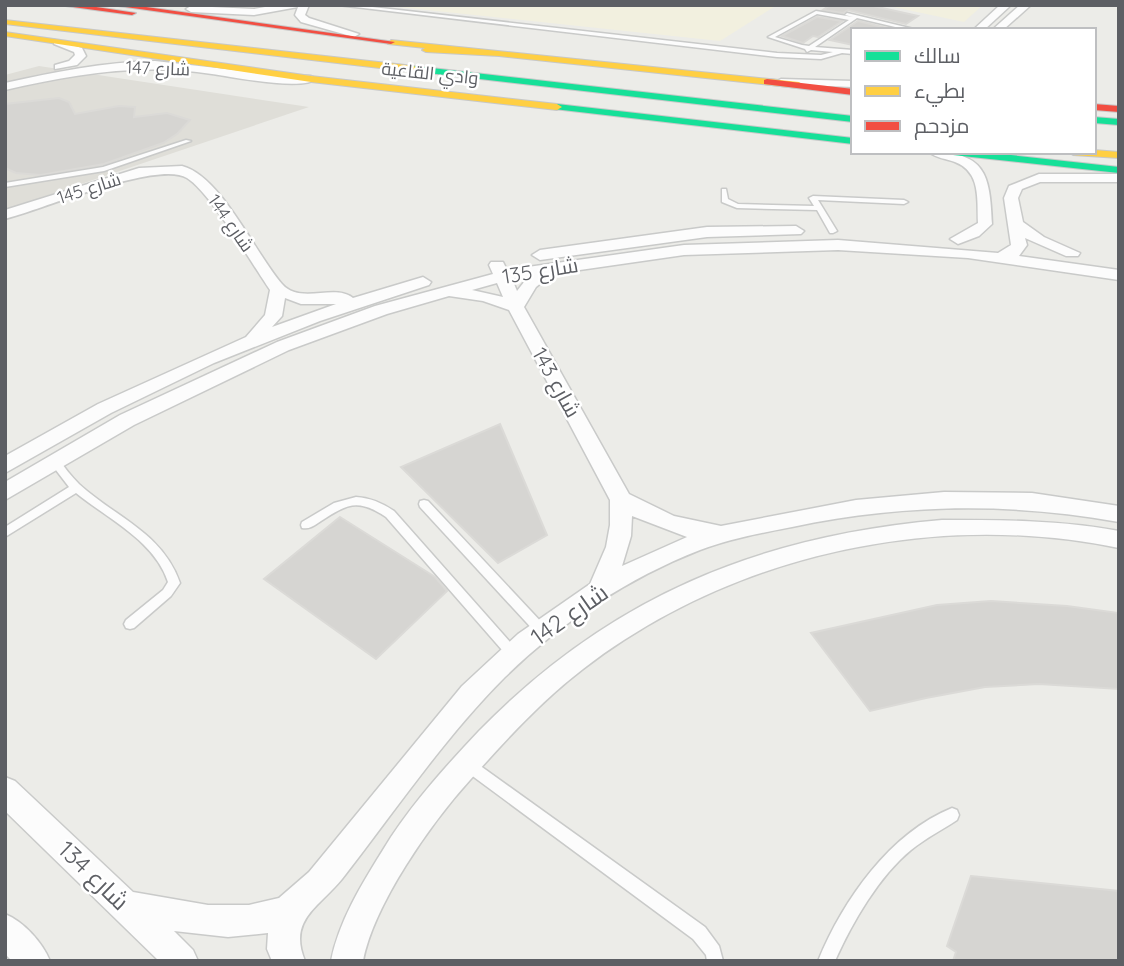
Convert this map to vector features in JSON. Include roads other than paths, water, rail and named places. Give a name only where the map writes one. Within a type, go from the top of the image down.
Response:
[{"type":"main road","name":"وادي القاعية","points":[[114,5],[190,12],[430,47],[851,88]]},
{"type":"main road","points":[[163,5],[190,12],[430,47]]},
{"type":"main road","name":"وادي القاعية","points":[[5,12],[64,13],[89,23],[851,106]]},
{"type":"main road","points":[[64,13],[190,12]]},
{"type":"main road","name":"وادي القاعية","points":[[5,22],[54,35],[311,79],[851,139]]},
{"type":"main road","points":[[89,23],[497,54]]},
{"type":"main road","name":"وادي القاعية","points":[[5,34],[134,38],[851,119]]},
{"type":"main road","points":[[134,38],[456,88],[528,104]]},
{"type":"main road","points":[[1096,107],[1119,108]]},
{"type":"main road","points":[[1096,120],[1119,122]]},
{"type":"main road","points":[[1096,130],[1119,132]]},
{"type":"main road","points":[[1096,144],[1119,147]]},
{"type":"main road","points":[[971,154],[1119,170]]},
{"type":"main road","points":[[1096,154],[1119,155]]},
{"type":"street","points":[[190,12],[254,12],[295,5]]},
{"type":"street","points":[[304,5],[300,15],[305,20],[354,34]]},
{"type":"street","points":[[980,28],[1006,5]]},
{"type":"street","points":[[999,28],[1026,5]]},
{"type":"street","points":[[5,79],[67,65],[81,56],[78,50],[54,35]]},
{"type":"street","name":"شارع 147","points":[[5,87],[69,72],[133,65],[175,66],[281,81],[311,79]]},
{"type":"street","points":[[942,154],[972,163],[981,174],[985,223],[974,233],[958,239]]},
{"type":"street","name":"شارع 145","points":[[5,215],[132,174],[174,169]]},
{"type":"street","name":"شارع 144","points":[[174,169],[194,176],[210,192],[278,290]]},
{"type":"street","points":[[1003,257],[1014,252],[1019,245],[1011,198],[1016,186],[1023,181],[1055,177],[1119,178]]},
{"type":"street","points":[[1015,224],[1038,240],[1072,253]]},
{"type":"street","name":"شارع 135","points":[[5,466],[113,403],[248,341],[368,298],[499,270],[579,248],[707,232],[833,231],[1019,245],[1119,261]]},
{"type":"street","name":"شارع 135","points":[[5,492],[127,419],[253,359],[381,310],[499,270],[550,267],[684,250],[838,245],[1003,257],[1119,275]]},
{"type":"street","points":[[439,292],[486,296],[516,307],[529,284],[550,267]]},
{"type":"street","name":"شارع 143","points":[[499,270],[516,307],[621,500],[623,526],[619,545],[598,591]]},
{"type":"street","points":[[248,341],[273,316],[278,290],[300,299],[368,298]]},
{"type":"street","name":"شارع 142","points":[[290,911],[333,866],[457,710],[513,653],[598,591],[690,545],[724,534],[816,514],[893,503],[954,499],[1034,502],[1119,514]]},
{"type":"street","points":[[621,500],[665,523],[691,531],[724,534]]},
{"type":"street","name":"شارع 142","points":[[345,959],[361,920],[414,827],[467,763],[550,681],[585,652],[690,591],[773,557],[828,541],[906,530],[967,527],[1045,529],[1119,540]]},
{"type":"street","name":"شارع 134","points":[[5,791],[182,961]]},
{"type":"street","points":[[128,907],[206,920],[231,921],[290,911],[282,939],[284,955],[289,961]]},
{"type":"street","points":[[5,930],[34,961]]},
{"type":"lane","points":[[340,5],[777,55],[821,57],[841,51]]},
{"type":"lane","points":[[818,8],[855,18]]},
{"type":"lane","points":[[851,52],[809,48],[777,41],[771,37],[816,12],[906,28]]},
{"type":"lane","points":[[777,55],[802,53],[855,18]]},
{"type":"lane","points":[[5,185],[73,177],[188,141]]},
{"type":"lane","points":[[724,190],[725,200],[737,206],[818,208]]},
{"type":"lane","points":[[833,231],[813,198],[904,202]]},
{"type":"lane","points":[[54,461],[76,488],[155,549],[173,572],[174,583],[167,593],[130,624]]},
{"type":"lane","points":[[5,533],[76,488]]},
{"type":"lane","points":[[306,525],[353,499],[379,505],[390,514],[513,653]]},
{"type":"lane","points":[[424,504],[541,631]]},
{"type":"lane","points":[[467,763],[691,927],[713,952],[715,961]]},
{"type":"lane","points":[[826,961],[833,945],[875,882],[903,848],[952,815]]}]
